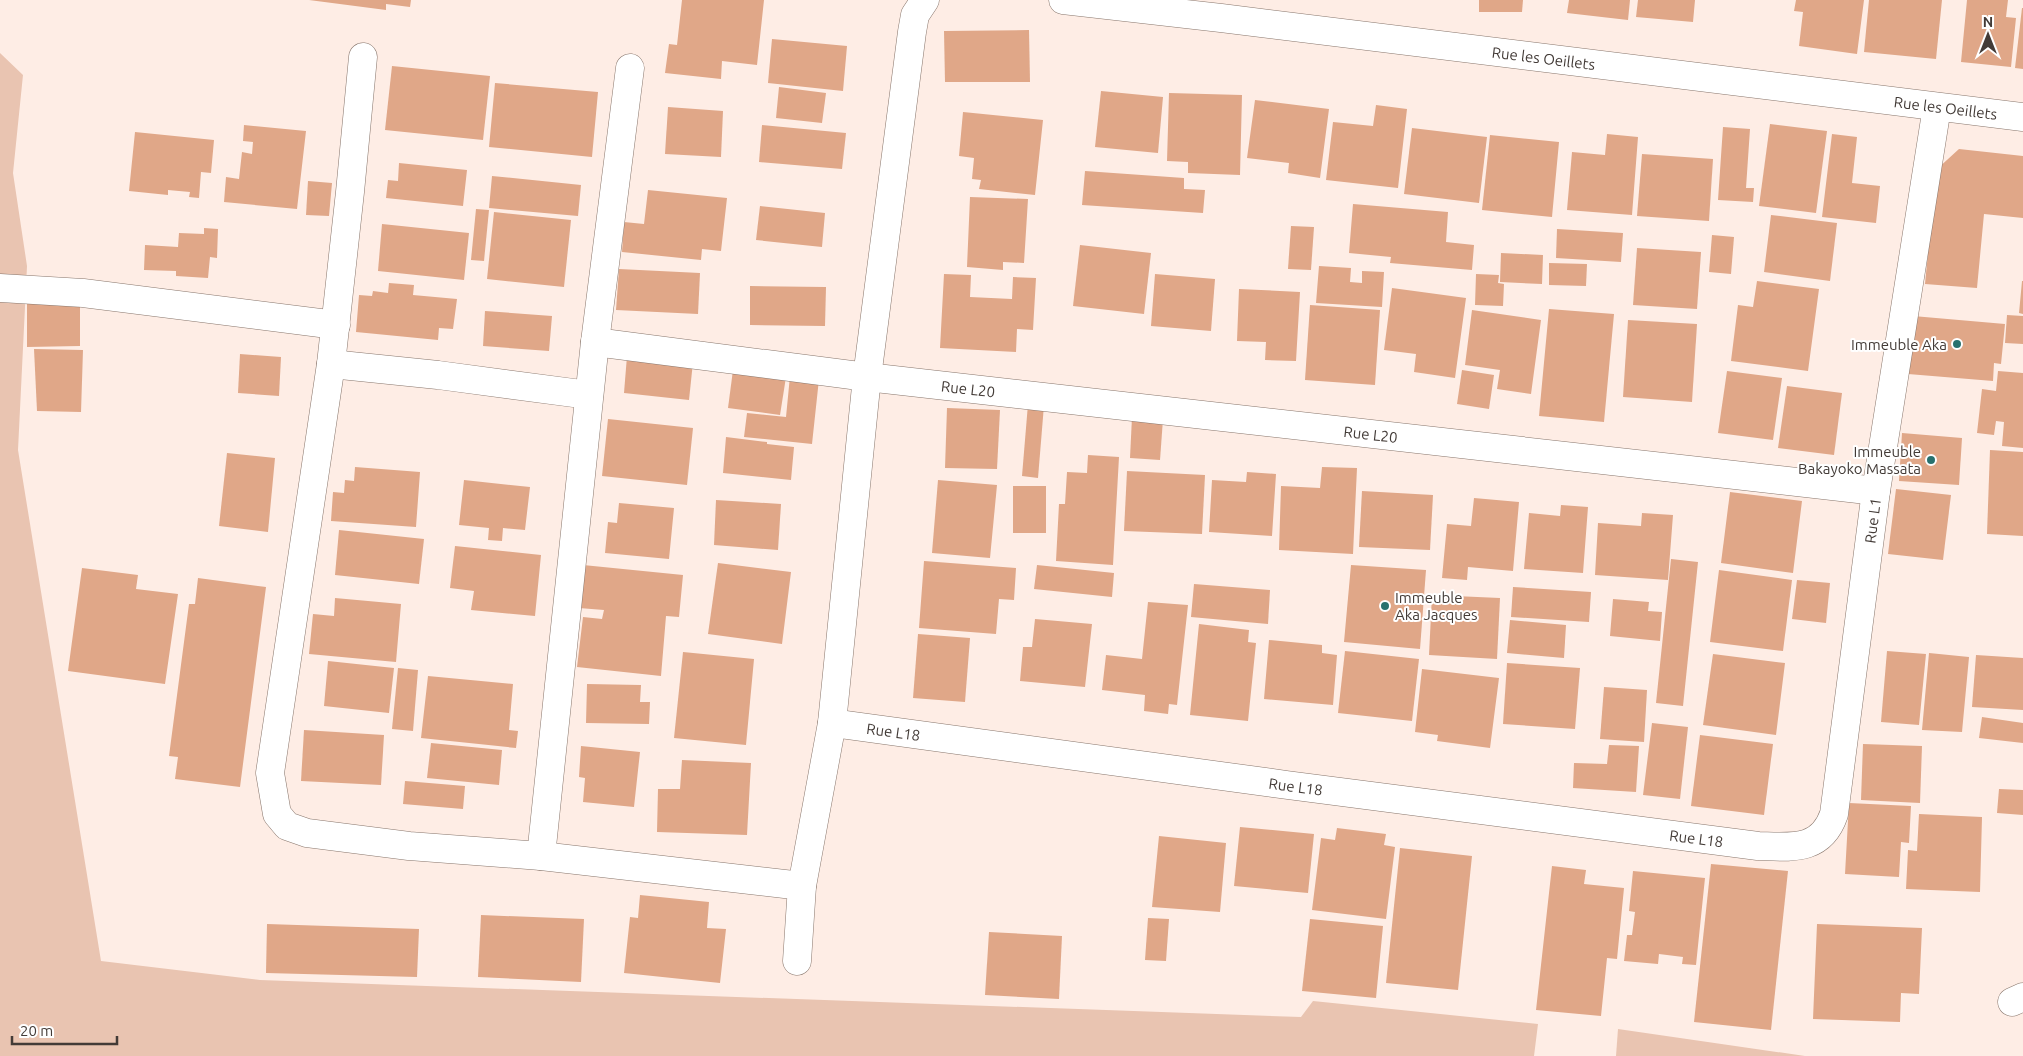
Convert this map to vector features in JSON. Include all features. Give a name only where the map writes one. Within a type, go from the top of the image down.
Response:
[{"type":"street","points":[[797,961],[802,886],[832,723],[867,376],[912,32],[915,15],[925,0]]},
{"type":"street","name":"Rue les Oeillets","points":[[1063,0],[2023,117]]},
{"type":"street","points":[[363,57],[331,364],[270,773],[277,814],[287,826],[307,834],[409,846],[541,856],[802,886]]},
{"type":"street","points":[[541,856],[589,395],[630,68]]},
{"type":"street","name":"Rue L1","points":[[1758,846],[1792,847],[1808,844],[1823,836],[1834,814],[1876,491],[1937,106]]},
{"type":"street","points":[[0,288],[83,294],[336,325]]},
{"type":"street","name":"Rue L20","points":[[595,342],[867,376],[1876,491]]},
{"type":"street","points":[[331,364],[438,375],[589,395]]},
{"type":"street","name":"Rue L18","points":[[832,723],[1287,785],[1758,846]]},
{"type":"shaded area","points":[[0,53],[23,75],[13,173],[27,266],[18,450],[101,961],[260,980],[1301,1017],[1313,1001],[1538,1024],[1534,1056],[0,1056]]},
{"type":"shaded area","points":[[1618,1029],[1805,1056],[1616,1056]]},
{"type":"building","points":[[309,0],[411,0],[410,7],[386,4],[386,10]]},
{"type":"building","points":[[682,0],[764,0],[757,65],[722,61],[721,79],[665,73],[669,44],[677,45]]},
{"type":"building","points":[[1479,0],[1523,0],[1522,12],[1479,12]]},
{"type":"building","points":[[1569,0],[1630,0],[1628,20],[1567,13]]},
{"type":"building","points":[[1638,0],[1695,0],[1693,22],[1636,17]]},
{"type":"building","points":[[1796,0],[1864,0],[1857,54],[1799,46],[1803,12],[1794,11]]},
{"type":"building","points":[[1869,0],[1942,0],[1936,59],[1864,52]]},
{"type":"building","points":[[1967,0],[2008,0],[2006,17],[2016,18],[2011,67],[1961,62]]},
{"type":"building","points":[[2023,8],[2023,69],[2015,68]]},
{"type":"building","points":[[1029,30],[1030,82],[945,82],[944,31]]},
{"type":"building","points":[[772,39],[847,46],[843,91],[768,83]]},
{"type":"building","points":[[392,66],[490,76],[483,140],[385,130]]},
{"type":"building","points":[[495,83],[598,92],[592,157],[489,147]]},
{"type":"building","points":[[779,87],[826,93],[822,123],[776,118]]},
{"type":"building","points":[[1101,91],[1163,97],[1158,153],[1095,147]]},
{"type":"building","points":[[1169,93],[1242,95],[1240,175],[1188,173],[1188,162],[1167,161]]},
{"type":"building","points":[[1255,100],[1329,109],[1320,178],[1288,173],[1289,163],[1247,158]]},
{"type":"building","points":[[1376,105],[1407,109],[1398,188],[1326,180],[1333,122],[1373,126]]},
{"type":"building","points":[[668,107],[723,111],[721,157],[665,154]]},
{"type":"building","points":[[963,112],[1043,120],[1035,195],[979,189],[981,180],[972,179],[974,158],[959,156]]},
{"type":"building","points":[[1770,124],[1827,131],[1816,213],[1759,206]]},
{"type":"building","points":[[244,125],[306,131],[297,209],[224,202],[226,177],[239,179],[242,152],[252,154],[253,142],[243,141]]},
{"type":"building","points":[[762,125],[846,133],[842,169],[759,162]]},
{"type":"building","points":[[1723,127],[1750,129],[1746,188],[1754,188],[1753,202],[1718,200]]},
{"type":"building","points":[[1412,128],[1487,137],[1479,203],[1404,194]]},
{"type":"building","points":[[135,132],[214,140],[211,173],[201,172],[199,198],[189,197],[190,192],[168,190],[168,195],[129,191]]},
{"type":"building","points":[[1607,134],[1638,137],[1632,215],[1567,210],[1572,152],[1605,155]]},
{"type":"building","points":[[1832,134],[1857,137],[1852,183],[1880,186],[1876,223],[1822,217]]},
{"type":"building","points":[[1490,135],[1559,142],[1552,217],[1482,210]]},
{"type":"building","points":[[1959,149],[2023,156],[2023,218],[1984,214],[1977,288],[1925,284],[1936,170]]},
{"type":"building","points":[[1642,154],[1713,159],[1709,221],[1637,216]]},
{"type":"building","points":[[399,163],[467,170],[463,206],[386,198],[388,180],[398,181]]},
{"type":"building","points":[[1085,171],[1184,178],[1184,189],[1205,190],[1203,213],[1082,205]]},
{"type":"building","points":[[492,176],[581,185],[578,216],[489,208]]},
{"type":"building","points":[[308,181],[332,183],[329,216],[306,215]]},
{"type":"building","points":[[648,190],[727,198],[721,251],[702,249],[701,260],[622,252],[624,222],[644,224]]},
{"type":"building","points":[[970,197],[1028,199],[1024,263],[1003,262],[1003,270],[967,267]]},
{"type":"building","points":[[1353,204],[1448,212],[1446,242],[1474,245],[1472,270],[1390,263],[1391,257],[1349,253]]},
{"type":"building","points":[[760,206],[825,213],[822,247],[756,240]]},
{"type":"building","points":[[476,209],[489,210],[484,261],[471,260]]},
{"type":"building","points":[[494,212],[571,220],[564,287],[487,279]]},
{"type":"building","points":[[1771,215],[1837,223],[1830,281],[1764,272]]},
{"type":"building","points":[[382,224],[469,233],[464,280],[378,271]]},
{"type":"building","points":[[1291,226],[1314,227],[1311,270],[1288,269]]},
{"type":"building","points":[[204,228],[218,229],[217,258],[210,257],[208,278],[176,276],[176,271],[144,270],[145,245],[178,247],[179,233],[204,234]]},
{"type":"building","points":[[1557,229],[1623,233],[1621,262],[1556,258]]},
{"type":"building","points":[[1712,235],[1734,237],[1731,274],[1709,272]]},
{"type":"building","points":[[1080,245],[1151,253],[1144,314],[1073,306]]},
{"type":"building","points":[[1637,248],[1701,252],[1697,309],[1633,305]]},
{"type":"building","points":[[1501,253],[1543,255],[1542,284],[1500,282]]},
{"type":"building","points":[[1549,263],[1587,264],[1586,286],[1549,285]]},
{"type":"building","points":[[1319,266],[1351,268],[1350,282],[1362,283],[1362,271],[1384,272],[1382,307],[1316,303]]},
{"type":"building","points":[[619,269],[700,273],[698,314],[616,310]]},
{"type":"building","points":[[944,274],[971,275],[970,297],[1012,299],[1013,277],[1036,278],[1033,330],[1017,329],[1016,352],[940,348]]},
{"type":"building","points":[[1155,274],[1215,279],[1211,331],[1151,326]]},
{"type":"building","points":[[1476,274],[1499,275],[1498,283],[1504,284],[1503,306],[1475,305]]},
{"type":"building","points":[[1757,281],[1819,289],[1808,371],[1731,361],[1738,305],[1753,307]]},
{"type":"building","points":[[2023,281],[2023,314],[2019,313]]},
{"type":"building","points":[[389,283],[414,285],[413,295],[457,299],[453,329],[439,328],[438,340],[356,332],[359,295],[372,296],[373,291],[388,293]]},
{"type":"building","points":[[750,286],[826,287],[825,326],[750,325]]},
{"type":"building","points":[[1392,288],[1466,298],[1455,378],[1414,372],[1416,354],[1384,350]]},
{"type":"building","points":[[1239,289],[1300,292],[1296,361],[1265,360],[1266,342],[1237,341]]},
{"type":"building","points":[[80,303],[80,346],[27,347],[27,304]]},
{"type":"building","points":[[1310,305],[1380,310],[1375,385],[1305,380]]},
{"type":"building","points":[[1549,309],[1614,314],[1604,422],[1539,416]]},
{"type":"building","points":[[1472,310],[1541,320],[1531,394],[1497,389],[1500,370],[1465,365]]},
{"type":"building","points":[[485,311],[552,316],[549,351],[483,346]]},
{"type":"building","points":[[2007,315],[2023,316],[2023,344],[2005,343]]},
{"type":"building","name":"Immeuble Aka","points":[[1913,316],[2005,324],[2001,364],[1994,363],[1993,381],[1908,374]]},
{"type":"building","points":[[1628,320],[1697,324],[1692,402],[1623,397]]},
{"type":"building","points":[[34,349],[83,350],[81,412],[37,411]]},
{"type":"building","points":[[240,354],[281,357],[279,396],[238,393]]},
{"type":"building","points":[[627,356],[693,362],[689,400],[624,393]]},
{"type":"building","points":[[733,370],[786,377],[780,415],[728,408]]},
{"type":"building","points":[[1462,370],[1494,375],[1489,409],[1457,404]]},
{"type":"building","points":[[1727,371],[1782,378],[1773,440],[1718,433]]},
{"type":"building","points":[[1998,371],[2023,373],[2023,448],[2002,446],[2004,422],[1996,421],[1994,435],[1977,433],[1982,389],[1996,391]]},
{"type":"building","points":[[790,376],[819,379],[812,444],[744,437],[747,413],[786,417]]},
{"type":"building","points":[[1787,386],[1842,393],[1834,455],[1778,448]]},
{"type":"building","points":[[1028,404],[1044,405],[1038,478],[1022,476]]},
{"type":"building","points":[[947,408],[1000,410],[997,469],[945,468]]},
{"type":"building","points":[[1132,417],[1163,419],[1160,460],[1130,458]]},
{"type":"building","points":[[608,419],[693,428],[687,485],[602,476]]},
{"type":"building","name":"Immeuble Bakayoko Massata","points":[[1902,433],[1962,438],[1959,485],[1899,481]]},
{"type":"building","points":[[726,437],[794,447],[791,480],[723,473]]},
{"type":"building","points":[[1990,450],[2023,452],[2023,536],[1987,534]]},
{"type":"building","points":[[227,453],[275,458],[268,532],[219,526]]},
{"type":"building","points":[[1088,455],[1119,457],[1113,565],[1056,561],[1059,504],[1065,504],[1067,472],[1087,473]]},
{"type":"building","points":[[355,467],[420,472],[416,527],[331,521],[333,492],[344,493],[345,480],[354,481]]},
{"type":"building","points":[[1322,467],[1357,468],[1353,554],[1279,550],[1281,486],[1320,488]]},
{"type":"building","points":[[1127,471],[1205,475],[1202,534],[1124,531]]},
{"type":"building","points":[[1247,472],[1276,474],[1272,536],[1209,532],[1212,480],[1246,482]]},
{"type":"building","points":[[464,480],[530,487],[525,530],[503,528],[502,541],[488,540],[489,528],[459,525]]},
{"type":"building","points":[[938,480],[997,485],[990,558],[932,553]]},
{"type":"building","points":[[1013,486],[1046,486],[1046,533],[1013,533]]},
{"type":"building","points":[[1896,489],[1951,495],[1943,560],[1888,554]]},
{"type":"building","points":[[1362,491],[1433,495],[1430,550],[1359,547]]},
{"type":"building","points":[[1730,492],[1802,501],[1793,573],[1721,563]]},
{"type":"building","points":[[1474,498],[1519,502],[1513,571],[1468,567],[1467,580],[1442,578],[1447,524],[1471,526]]},
{"type":"building","points":[[716,500],[781,504],[778,550],[714,545]]},
{"type":"building","points":[[619,503],[674,508],[669,559],[605,553],[608,522],[617,523]]},
{"type":"building","points":[[1561,505],[1588,507],[1583,573],[1524,569],[1529,513],[1560,516]]},
{"type":"building","points":[[1642,513],[1673,515],[1668,580],[1595,575],[1598,523],[1641,526]]},
{"type":"building","points":[[339,530],[424,539],[419,584],[335,575]]},
{"type":"building","points":[[455,546],[541,555],[535,616],[471,610],[474,591],[450,588]]},
{"type":"building","points":[[1671,559],[1698,562],[1683,706],[1656,703]]},
{"type":"building","points":[[924,561],[1016,568],[1014,600],[999,599],[996,634],[919,628]]},
{"type":"building","points":[[718,563],[791,572],[782,644],[708,634]]},
{"type":"building","points":[[583,565],[683,575],[679,617],[666,616],[661,676],[577,667],[583,617],[602,619],[604,610],[579,608]]},
{"type":"building","points":[[1037,565],[1114,573],[1112,597],[1034,589]]},
{"type":"building","name":"Immeuble Aka Jacques","points":[[1351,565],[1426,570],[1420,649],[1344,642]]},
{"type":"building","points":[[82,568],[138,575],[136,589],[178,594],[165,684],[68,671]]},
{"type":"building","points":[[1719,570],[1792,580],[1783,651],[1710,642]]},
{"type":"building","points":[[198,578],[266,587],[240,787],[175,779],[178,757],[169,756],[189,604],[195,604]]},
{"type":"building","points":[[1797,580],[1830,583],[1826,623],[1792,619]]},
{"type":"building","points":[[1194,584],[1270,590],[1268,624],[1191,617]]},
{"type":"building","points":[[1513,587],[1591,592],[1589,622],[1511,617]]},
{"type":"building","points":[[1432,595],[1500,598],[1497,659],[1429,655]]},
{"type":"building","points":[[335,598],[401,604],[396,662],[309,654],[313,614],[334,616]]},
{"type":"building","points":[[1613,599],[1649,602],[1648,611],[1662,612],[1660,641],[1610,636]]},
{"type":"building","points":[[1148,602],[1188,605],[1177,705],[1169,704],[1168,714],[1144,711],[1145,695],[1102,690],[1106,655],[1142,659]]},
{"type":"building","points":[[1035,619],[1092,624],[1085,687],[1020,681],[1023,647],[1032,647]]},
{"type":"building","points":[[1510,620],[1566,625],[1564,658],[1507,653]]},
{"type":"building","points":[[1199,624],[1249,630],[1248,642],[1256,643],[1248,721],[1190,715]]},
{"type":"building","points":[[918,634],[970,638],[965,702],[913,698]]},
{"type":"building","points":[[1269,640],[1322,645],[1322,653],[1337,655],[1333,705],[1264,699]]},
{"type":"building","points":[[1345,651],[1419,659],[1412,721],[1338,713]]},
{"type":"building","points":[[1887,651],[1926,654],[1919,725],[1881,722]]},
{"type":"building","points":[[683,652],[754,659],[746,745],[674,738]]},
{"type":"building","points":[[1929,653],[1969,657],[1962,732],[1922,730]]},
{"type":"building","points":[[1713,654],[1785,663],[1776,735],[1703,725]]},
{"type":"building","points":[[1976,655],[2023,658],[2023,710],[1972,707]]},
{"type":"building","points":[[328,661],[394,668],[389,713],[324,706]]},
{"type":"building","points":[[1507,663],[1580,668],[1575,729],[1503,724]]},
{"type":"building","points":[[398,668],[418,670],[413,731],[392,729]]},
{"type":"building","points":[[1422,669],[1499,678],[1490,748],[1437,741],[1438,735],[1415,732]]},
{"type":"building","points":[[428,676],[513,684],[509,730],[518,731],[516,748],[421,738]]},
{"type":"building","points":[[587,684],[641,685],[640,702],[650,702],[649,724],[586,723]]},
{"type":"building","points":[[1604,687],[1647,690],[1644,742],[1600,739]]},
{"type":"building","points":[[1982,717],[2023,723],[2023,743],[1979,738]]},
{"type":"building","points":[[1652,723],[1688,727],[1680,799],[1643,795]]},
{"type":"building","points":[[304,730],[384,735],[381,785],[301,781]]},
{"type":"building","points":[[1700,735],[1773,744],[1764,815],[1691,806]]},
{"type":"building","points":[[431,743],[502,750],[499,785],[427,778]]},
{"type":"building","points":[[1863,744],[1922,746],[1920,803],[1861,800]]},
{"type":"building","points":[[1609,745],[1639,746],[1636,792],[1573,788],[1574,763],[1607,764]]},
{"type":"building","points":[[581,746],[640,752],[634,807],[583,802],[585,778],[579,777]]},
{"type":"building","points":[[682,760],[751,763],[747,835],[657,832],[658,789],[680,789]]},
{"type":"building","points":[[405,781],[465,786],[463,809],[403,804]]},
{"type":"building","points":[[1999,789],[2023,790],[2023,815],[1997,813]]},
{"type":"building","points":[[1849,803],[1911,806],[1909,843],[1901,842],[1899,877],[1845,874]]},
{"type":"building","points":[[1919,814],[1982,817],[1980,892],[1906,889],[1908,850],[1917,851]]},
{"type":"building","points":[[1240,827],[1314,834],[1308,893],[1234,886]]},
{"type":"building","points":[[1337,828],[1386,834],[1384,845],[1395,847],[1386,919],[1312,910],[1321,838],[1335,840]]},
{"type":"building","points":[[1159,836],[1226,843],[1220,912],[1152,907]]},
{"type":"building","points":[[1400,848],[1472,856],[1458,990],[1386,983]]},
{"type":"building","points":[[1711,864],[1788,871],[1771,1030],[1694,1022]]},
{"type":"building","points":[[1552,866],[1586,870],[1584,884],[1624,888],[1617,959],[1607,958],[1601,1016],[1536,1010]]},
{"type":"building","points":[[1633,871],[1705,878],[1696,965],[1682,964],[1683,957],[1659,954],[1658,964],[1624,961],[1627,935],[1632,935],[1635,912],[1629,911]]},
{"type":"building","points":[[640,895],[709,902],[707,928],[726,929],[720,983],[624,973],[630,917],[638,918]]},
{"type":"building","points":[[481,915],[584,919],[581,982],[478,977]]},
{"type":"building","points":[[1148,918],[1169,919],[1166,961],[1145,960]]},
{"type":"building","points":[[1310,919],[1383,926],[1376,998],[1302,991]]},
{"type":"building","points":[[267,924],[419,929],[417,977],[266,973]]},
{"type":"building","points":[[1817,924],[1922,928],[1919,994],[1901,993],[1900,1022],[1813,1019]]},
{"type":"building","points":[[989,932],[1062,936],[1059,999],[985,995]]},
{"type":"place","name":"Immeuble Aka","points":[[1957,344]]},
{"type":"place","name":"Immeuble Bakayoko Massata","points":[[1931,460]]},
{"type":"place","name":"Immeuble Aka Jacques","points":[[1385,606]]}]
